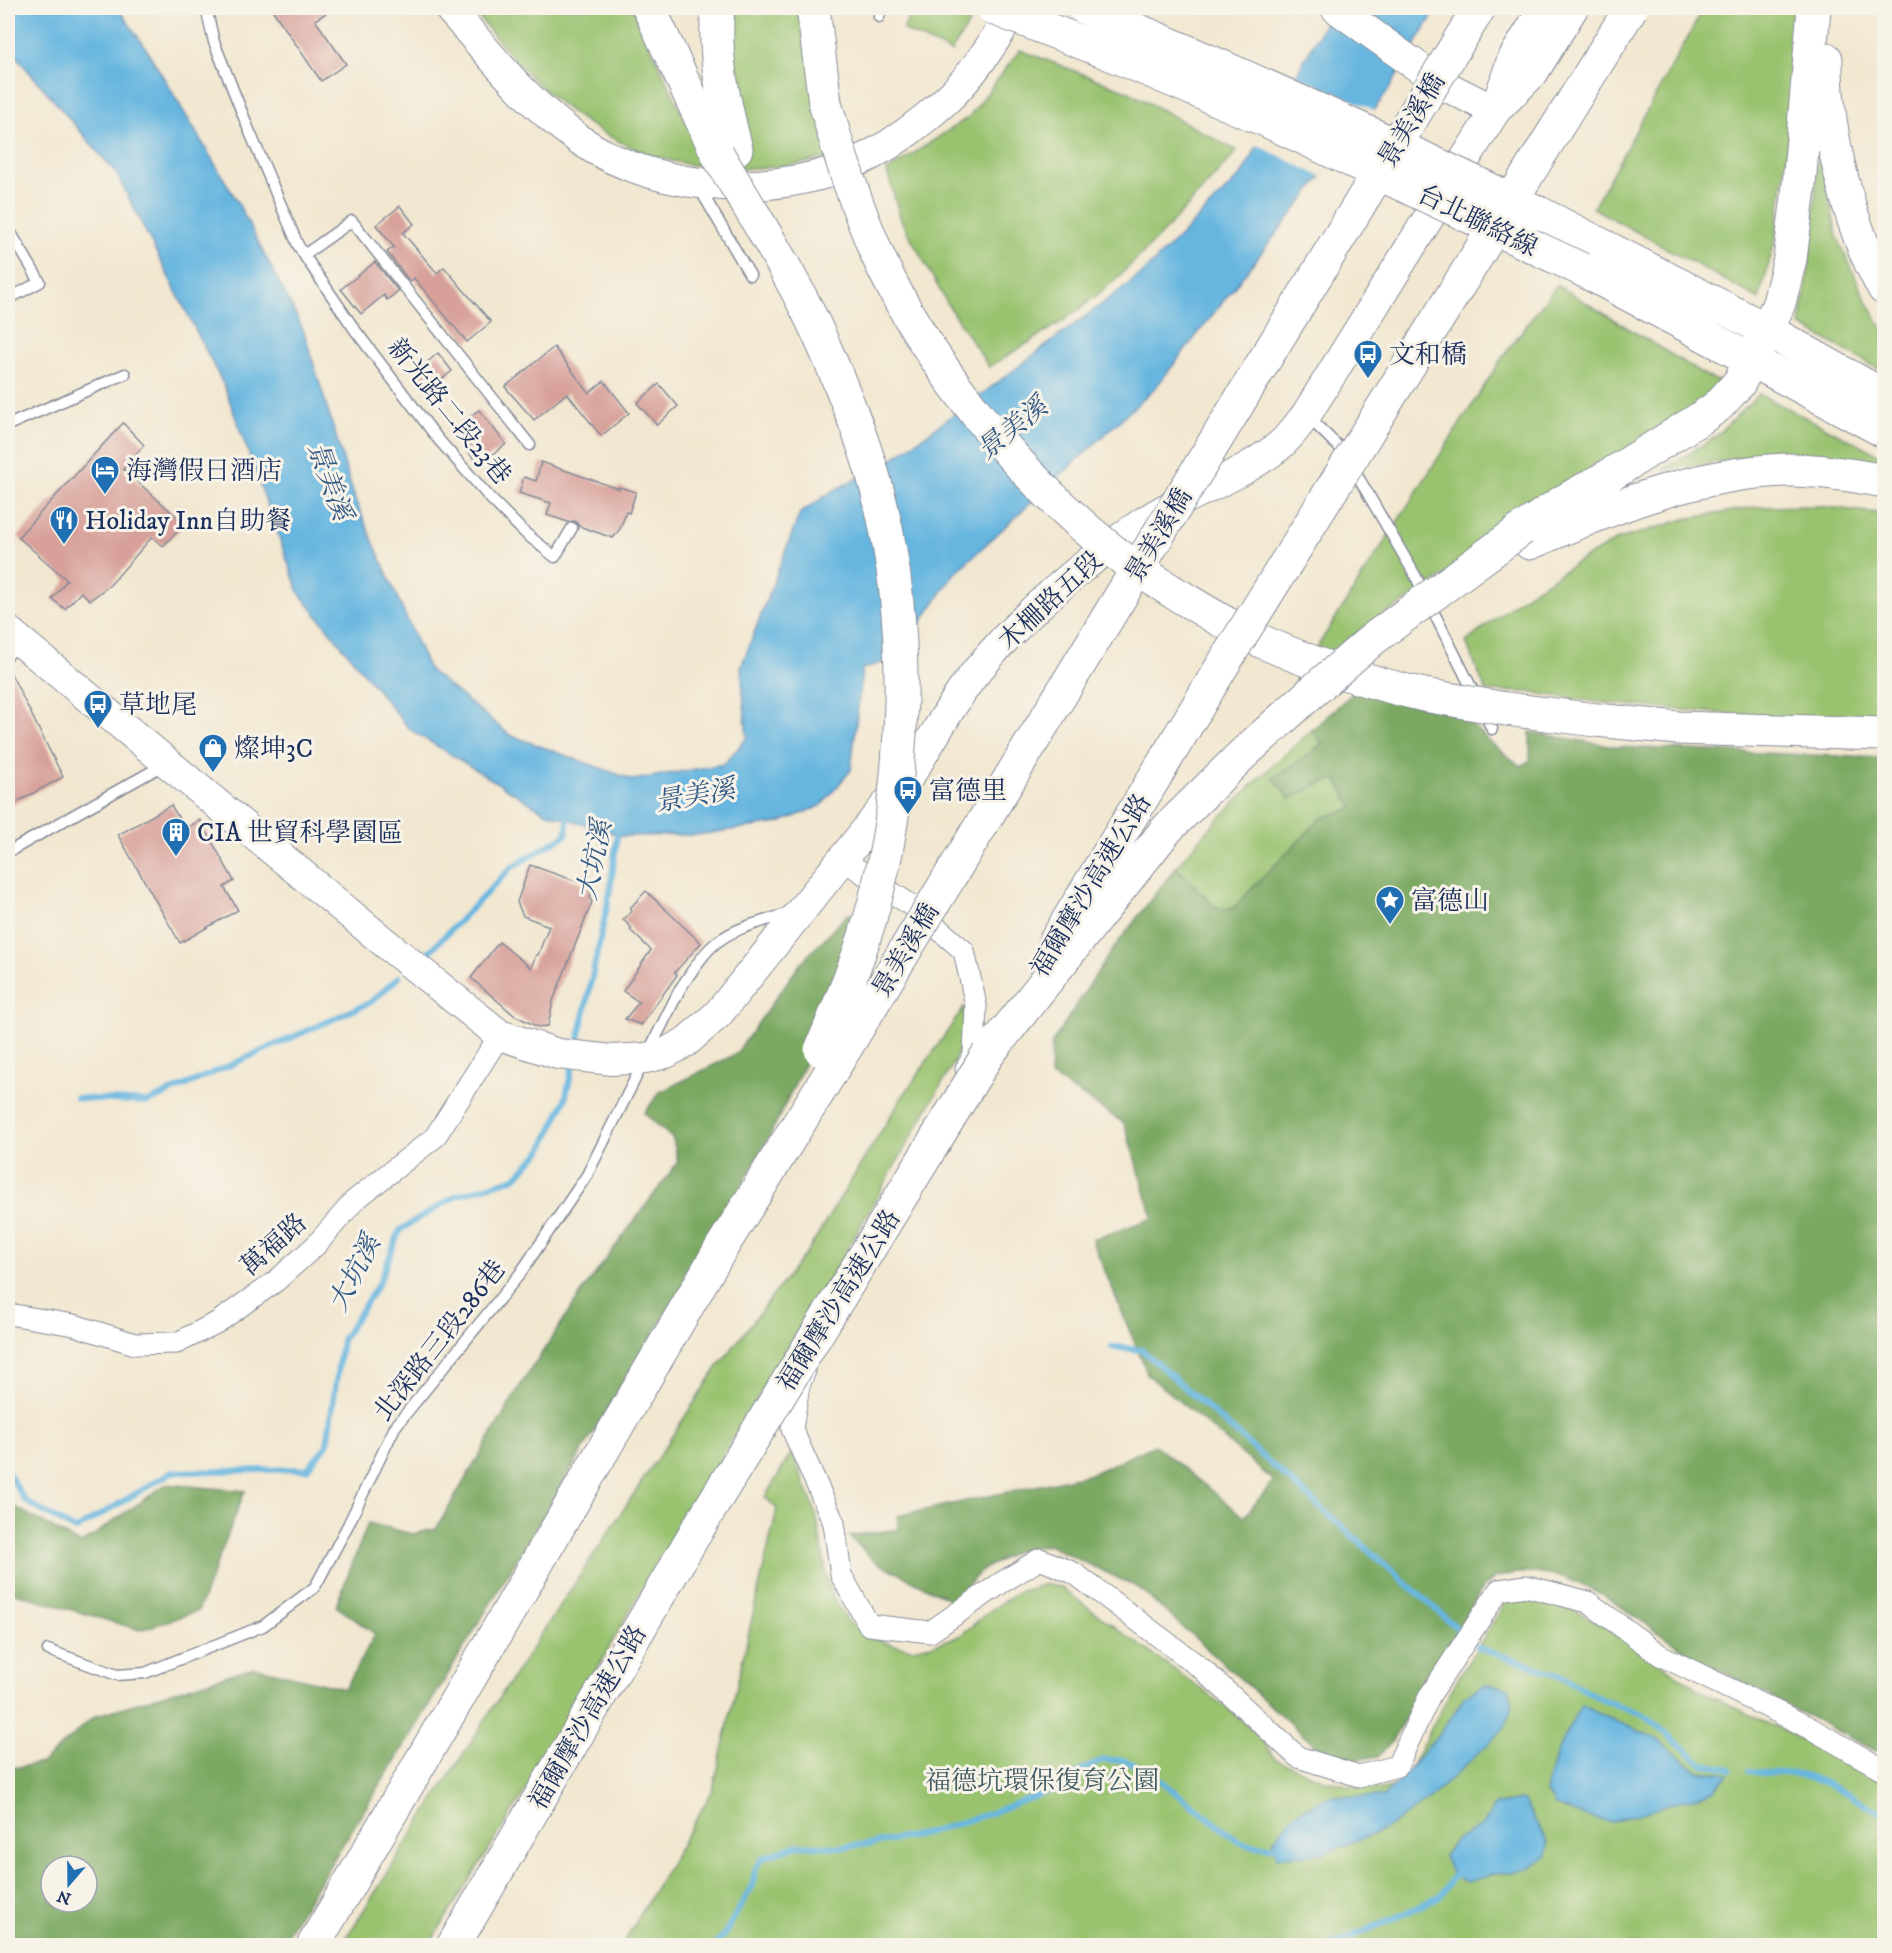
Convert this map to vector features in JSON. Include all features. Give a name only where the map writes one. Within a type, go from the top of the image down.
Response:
[{"type":"highway","points":[[313,1946],[720,1250],[829,1056],[884,864],[900,752],[901,695],[897,613],[890,554],[878,493],[859,434],[823,344],[727,152],[649,8]]},
{"type":"highway","points":[[718,8],[716,33],[727,152]]},
{"type":"highway","points":[[813,8],[825,103],[835,141],[857,205],[878,255],[911,318],[949,376],[988,428],[1028,473],[1113,551],[1173,592],[1216,618],[1269,645],[1349,675],[1424,695],[1506,709],[1678,728],[1884,734]]},
{"type":"highway","name":"台北聯絡線","points":[[993,8],[1101,50],[1270,122],[1583,270],[1884,431]]},
{"type":"highway","name":"台北聯絡線","points":[[1084,8],[1228,68],[1424,157],[1767,330],[1884,396]]},
{"type":"highway","name":"景美溪橋","points":[[829,1056],[1479,8]]},
{"type":"highway","name":"福爾摩沙高速公路","points":[[453,1946],[697,1530],[1135,809],[1631,8]]},
{"type":"highway","points":[[988,1054],[1167,829],[1243,754],[1313,691],[1373,639],[1422,602],[1526,536],[1701,418],[1718,406],[1739,383],[1779,303],[1791,259],[1814,8]]},
{"type":"highway","points":[[1825,8],[1825,82],[1834,146],[1850,207],[1874,271],[1884,288]]},
{"type":"highway","points":[[1526,536],[1580,521],[1649,495],[1720,477],[1789,470],[1846,474],[1884,481]]},
{"type":"main road","points":[[449,8],[517,87],[581,141],[612,158],[653,173],[697,183],[745,186],[830,172],[870,156],[907,133],[946,101],[975,68],[1015,8]]},
{"type":"main road","points":[[1336,8],[1442,84],[1483,106]]},
{"type":"main road","name":"木柵路五段","points":[[500,1035],[558,1054],[604,1060],[646,1058],[666,1053],[686,1042],[718,1014],[907,779],[926,752],[962,691],[1004,640],[1053,593],[1103,550],[1143,522],[1248,467],[1281,445],[1306,415],[1483,106],[1544,8]]},
{"type":"main road","name":"木柵路五段","points":[[1483,106],[1533,73],[1573,8]]},
{"type":"main road","points":[[12,642],[500,1035]]},
{"type":"street","points":[[842,859],[912,906],[964,951],[976,1005],[974,1055],[828,1312],[799,1385],[792,1429],[834,1523],[841,1575],[869,1625],[930,1632],[1001,1582],[1040,1559],[1074,1573],[1201,1668],[1298,1757],[1359,1776],[1397,1766],[1431,1695],[1499,1590],[1526,1586],[1588,1602],[1660,1655],[1810,1728],[1884,1770]]},
{"type":"street","name":"萬福路","points":[[8,1314],[74,1325],[135,1344],[177,1343],[218,1322],[276,1281],[316,1245],[355,1200],[435,1137],[500,1035]]},
{"type":"lane","name":"新光路二段23巷","points":[[206,8],[214,42],[298,245],[355,330],[438,439],[490,498],[525,533],[555,557],[572,528]]},
{"type":"lane","points":[[697,183],[750,275]]},
{"type":"lane","name":"新光路二段23巷","points":[[304,255],[352,221],[530,445]]},
{"type":"lane","points":[[8,228],[40,282],[8,299]]},
{"type":"lane","points":[[8,425],[125,374]]},
{"type":"lane","points":[[1306,415],[1343,451],[1415,575],[1492,729]]},
{"type":"lane","points":[[8,852],[166,764]]},
{"type":"lane","name":"北深路三段286巷","points":[[48,1650],[117,1675],[146,1672],[263,1626],[315,1587],[395,1427],[512,1284],[587,1175],[680,989],[699,961],[717,942],[737,930],[802,909]]},
{"type":"green space","points":[[471,8],[632,8],[704,159],[735,97],[731,8],[798,8],[831,157],[789,165],[749,169],[711,168],[674,161],[638,150],[603,133],[570,111],[537,83]]},
{"type":"green space","points":[[913,8],[979,8],[951,52],[903,30]]},
{"type":"green space","points":[[1704,8],[1801,8],[1791,122],[1776,238],[1759,299],[1593,208]]},
{"type":"green space","points":[[1020,50],[1127,91],[1237,151],[1160,236],[1110,284],[1067,318],[989,367],[951,310],[901,220],[887,171],[969,117]]},
{"type":"green space","points":[[1819,147],[1837,236],[1863,294],[1884,332],[1884,372],[1800,325],[1809,266]]},
{"type":"green space","points":[[1557,285],[1708,377],[1721,382],[1699,407],[1351,637],[1293,685],[1504,355]]},
{"type":"green space","points":[[1759,394],[1884,457],[1884,462],[1816,458],[1741,459],[1663,470],[1715,437]]},
{"type":"green space","points":[[1818,506],[1884,514],[1884,715],[1785,719],[1596,702],[1528,692],[1486,691],[1466,642],[1520,599],[1617,540],[1685,519],[1756,507]]},
{"type":"green space","points":[[1356,690],[1464,716],[1491,743],[1521,766],[1530,760],[1530,732],[1617,747],[1884,758],[1884,1755],[1699,1660],[1602,1594],[1563,1577],[1515,1573],[1494,1578],[1481,1590],[1392,1740],[1379,1756],[1347,1761],[1329,1758],[1139,1588],[1048,1545],[1016,1551],[989,1566],[978,1574],[953,1601],[874,1561],[849,1536],[899,1529],[897,1516],[1091,1474],[1155,1445],[1244,1517],[1274,1481],[1148,1375],[1092,1240],[1153,1218],[1124,1123],[1050,1075],[1052,1043],[1110,953],[1176,867],[1216,908],[1232,909],[1321,818],[1353,808],[1336,779],[1318,784],[1290,799],[1273,778],[1312,753],[1322,742],[1312,730]]},
{"type":"green space","points":[[1312,730],[1322,742],[1312,753],[1274,778],[1318,784],[1336,778],[1353,808],[1232,909],[1216,908],[1176,867],[1241,796]]},
{"type":"green space","points":[[861,911],[820,1032],[770,1135],[700,1261],[640,1355],[413,1732],[280,1945],[8,1946],[8,1769],[42,1763],[95,1716],[254,1667],[345,1689],[375,1634],[336,1606],[368,1523],[412,1534],[436,1529],[520,1386],[584,1289],[678,1162],[673,1139],[644,1113],[660,1092],[736,1054],[800,964],[847,915]]},
{"type":"green space","points":[[964,1007],[965,1035],[953,1064],[839,1263],[650,1575],[554,1745],[429,1945],[341,1946],[492,1709],[717,1368],[809,1249],[901,1099]]},
{"type":"green space","name":"福德坑環保復育公園","points":[[792,1452],[816,1513],[828,1584],[836,1604],[851,1625],[871,1638],[912,1649],[936,1644],[961,1635],[988,1612],[1018,1592],[1046,1584],[1061,1588],[1233,1712],[1259,1736],[1275,1759],[1321,1779],[1347,1785],[1383,1790],[1396,1785],[1410,1769],[1455,1683],[1506,1602],[1531,1598],[1569,1608],[1607,1627],[1701,1691],[1845,1761],[1884,1783],[1884,1945],[622,1946],[713,1790],[777,1509],[765,1497]]},
{"type":"green space","points":[[166,1484],[245,1491],[198,1611],[140,1630],[8,1591],[8,1503],[81,1544]]},
{"type":"water","name":"景美溪","points":[[8,8],[118,8],[147,50],[237,201],[303,329],[356,502],[429,670],[510,735],[633,780],[724,764],[747,738],[741,667],[800,513],[833,491],[888,462],[1143,273],[1242,174],[1333,8],[1437,8],[1386,94],[1156,387],[954,574],[897,658],[862,669],[851,770],[821,806],[779,823],[696,835],[622,836],[545,812],[409,729],[299,593],[225,388],[116,173],[8,47]]},
{"type":"water","points":[[1486,1684],[1509,1688],[1513,1706],[1504,1729],[1428,1800],[1382,1831],[1325,1853],[1277,1857],[1273,1841],[1297,1812],[1331,1796],[1383,1797],[1447,1724],[1464,1697]]},
{"type":"water","points":[[1582,1705],[1657,1739],[1697,1771],[1728,1774],[1714,1791],[1612,1822],[1555,1806],[1546,1793],[1551,1770],[1564,1736]]},
{"type":"water","points":[[1523,1800],[1548,1843],[1547,1856],[1527,1869],[1491,1875],[1468,1882],[1453,1877],[1444,1856],[1456,1840],[1483,1826],[1494,1805]]},
{"type":"pier","points":[[1293,74],[1376,111],[1324,178],[1255,144]]},
{"type":"building","points":[[271,8],[334,8],[315,20],[346,64],[321,81]]},
{"type":"building","points":[[400,206],[414,224],[403,233],[437,273],[444,267],[491,322],[467,342],[414,278],[410,282],[387,252],[394,247],[376,225]]},
{"type":"building","points":[[375,262],[398,291],[387,300],[384,295],[361,314],[341,289]]},
{"type":"building","points":[[554,347],[589,393],[604,381],[629,413],[601,436],[567,393],[534,420],[505,387]]},
{"type":"building","points":[[438,353],[452,371],[431,388],[417,371]]},
{"type":"building","points":[[659,384],[678,406],[657,425],[637,403]]},
{"type":"building","points":[[479,410],[506,444],[479,465],[466,449],[479,437],[465,420]]},
{"type":"building","name":"海灣假日酒店","points":[[123,423],[144,445],[123,469],[185,524],[163,546],[152,537],[110,585],[90,600],[81,592],[65,609],[52,599],[67,580],[18,537]]},
{"type":"building","points":[[541,462],[619,489],[619,487],[636,492],[629,513],[626,512],[620,529],[613,538],[579,526],[575,521],[568,522],[547,515],[551,503],[519,493],[524,477],[536,481]]},
{"type":"building","points":[[8,668],[63,777],[8,807]]},
{"type":"building","name":"CIA 世貿科學園區","points":[[171,805],[185,829],[200,820],[234,881],[224,887],[238,910],[180,943],[118,835]]},
{"type":"building","points":[[530,865],[590,886],[592,902],[553,1001],[548,1026],[538,1027],[514,1015],[471,978],[499,942],[531,968],[538,955],[549,926],[523,916],[517,902]]},
{"type":"building","points":[[646,891],[701,943],[675,972],[677,975],[641,1025],[625,1019],[639,1002],[623,991],[651,950],[623,920],[632,911],[630,908]]},
{"type":"waterway","points":[[428,953],[512,867],[566,835],[569,811]]},
{"type":"waterway","name":"大坑溪","points":[[577,1048],[610,892],[618,828]]},
{"type":"waterway","points":[[76,1098],[148,1102],[371,1002],[399,977]]},
{"type":"waterway","name":"大坑溪","points":[[8,1472],[25,1501],[75,1530],[172,1472],[307,1469],[327,1445],[342,1340],[379,1283],[400,1230],[456,1196],[515,1178],[542,1150],[565,1100],[573,1064]]},
{"type":"waterway","points":[[1112,1347],[1142,1350],[1457,1628]]},
{"type":"waterway","points":[[1477,1647],[1561,1676],[1602,1700],[1643,1714],[1703,1764],[1731,1769]]},
{"type":"waterway","points":[[714,1946],[724,1935],[752,1886],[756,1867],[763,1858],[798,1845],[836,1847],[871,1844],[923,1834],[988,1814],[1049,1791],[1103,1760],[1123,1760],[1145,1769],[1240,1842],[1255,1846],[1275,1847]]},
{"type":"waterway","points":[[1749,1771],[1795,1774],[1821,1781],[1884,1814]]},
{"type":"waterway","points":[[1329,1946],[1409,1912],[1441,1895],[1453,1877]]},
{"type":"place","name":"文和橋","points":[[1368,380]]},
{"type":"place","name":"海灣假日酒店","points":[[105,496]]},
{"type":"place","name":"Holiday Inn自助餐","points":[[64,546]]},
{"type":"place","name":"草地尾","points":[[98,730]]},
{"type":"place","name":"燦坤3C","points":[[213,774]]},
{"type":"place","name":"富德里","points":[[908,816]]},
{"type":"place","name":"CIA 世貿科學園區","points":[[176,858]]},
{"type":"place","name":"富德山","points":[[1390,926]]}]
